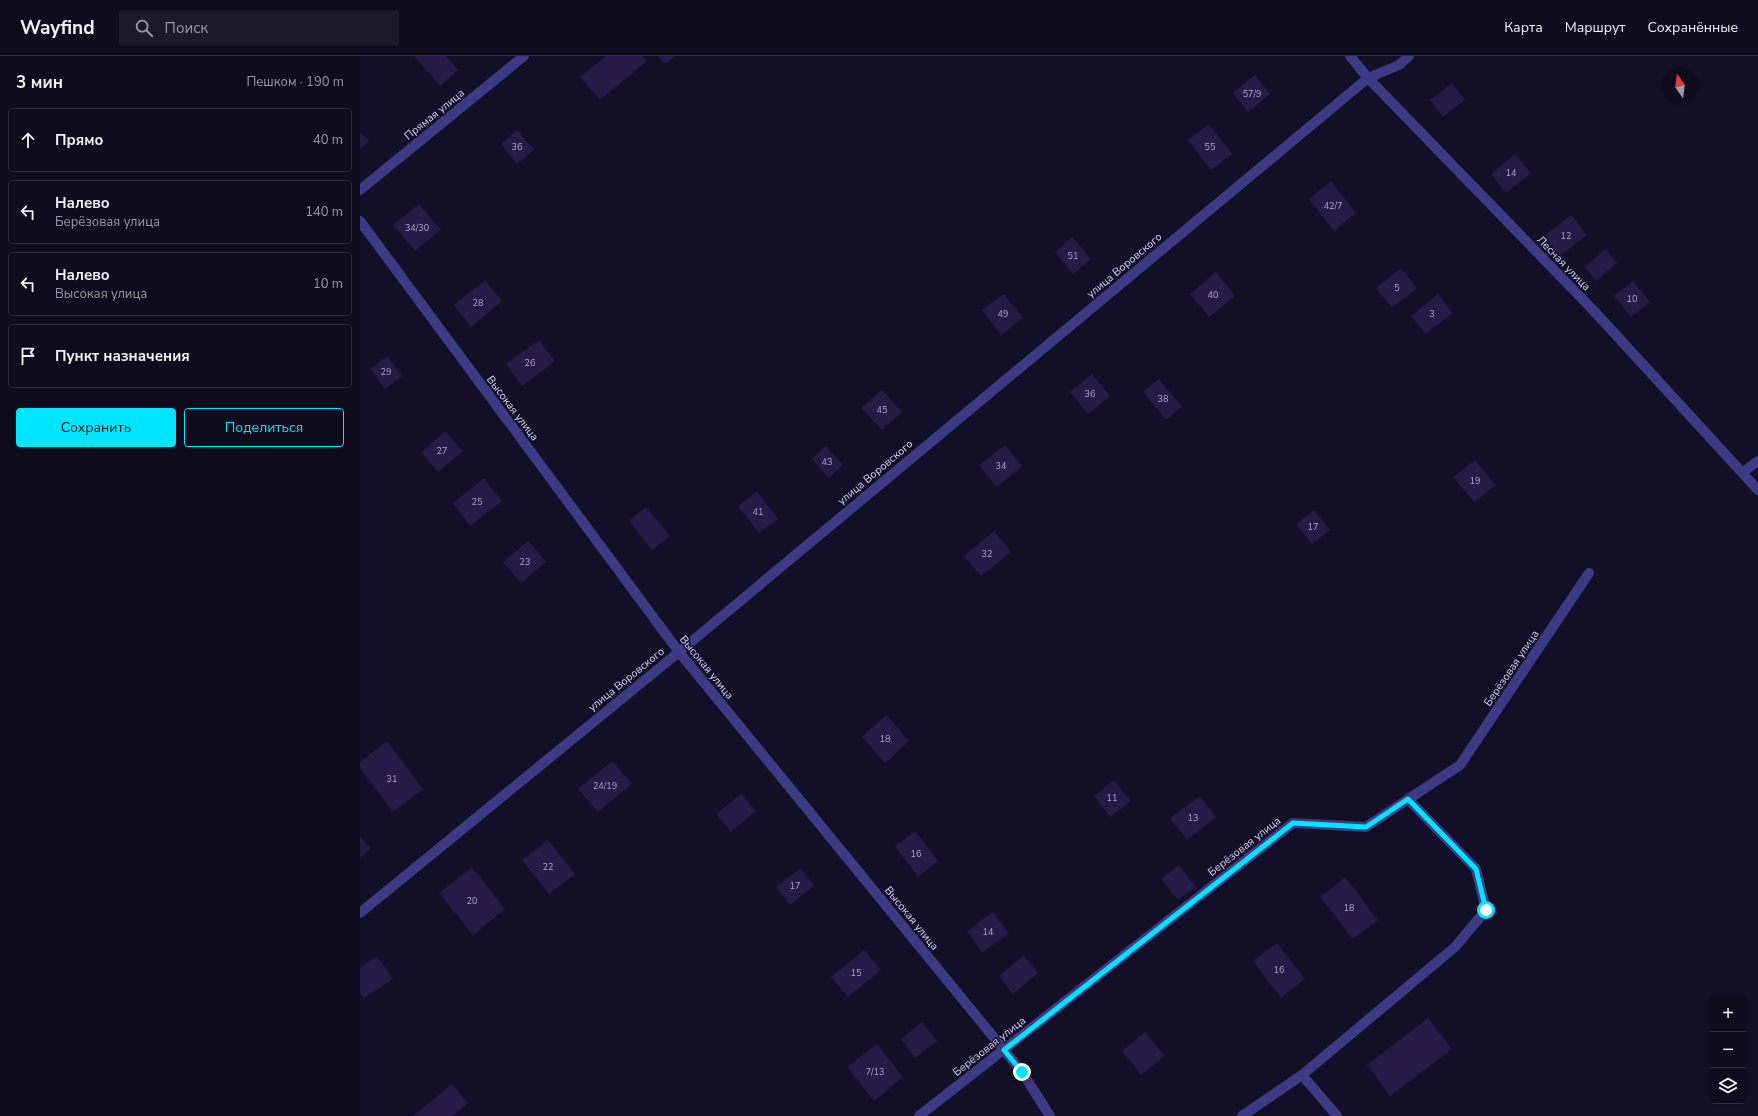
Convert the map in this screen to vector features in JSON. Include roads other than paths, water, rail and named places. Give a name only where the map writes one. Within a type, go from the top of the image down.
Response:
[{"type":"street","name":"Прямая улица","points":[[360,190],[524,56]]},
{"type":"street","name":"Лесная улица","points":[[1350,56],[1368,78],[1594,311],[1758,490]]},
{"type":"street","name":"улица Воровского","points":[[360,913],[679,652],[1368,78],[1398,65],[1410,56]]},
{"type":"street","name":"Высокая улица","points":[[360,221],[679,652],[1022,1072],[1050,1116]]},
{"type":"street","points":[[1743,472],[1758,461]]},
{"type":"street","name":"Берёзовая улица","points":[[919,1116],[1293,823],[1366,827],[1460,765],[1589,573]]},
{"type":"street","points":[[1242,1116],[1302,1076],[1455,947],[1486,910],[1476,869],[1408,799]]},
{"type":"street","points":[[1302,1076],[1337,1116]]}]
